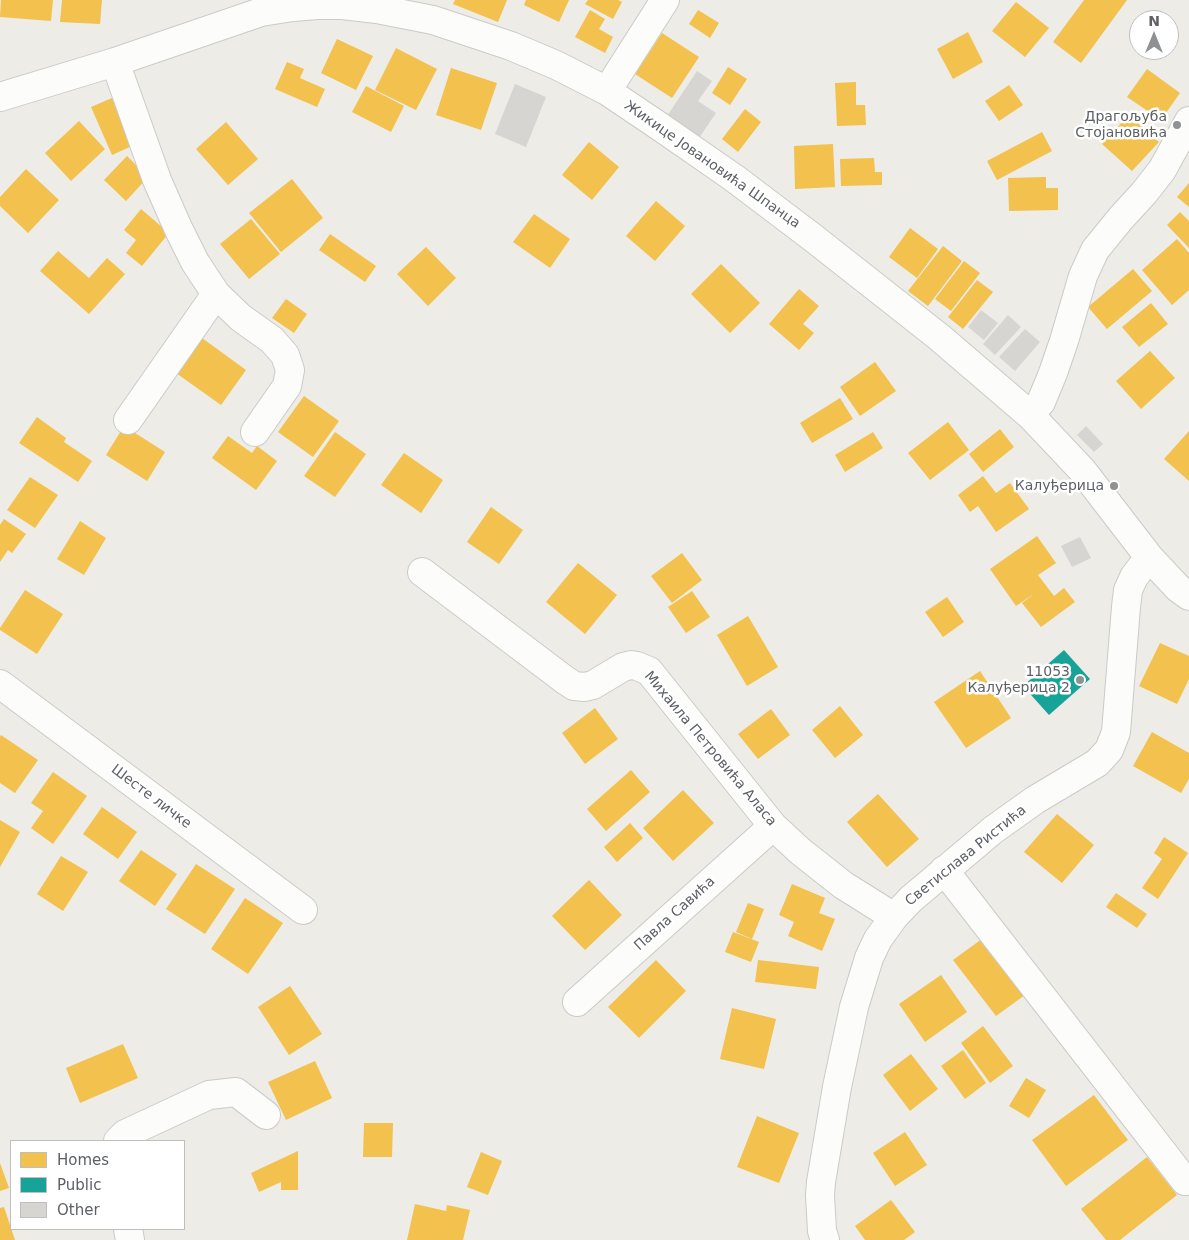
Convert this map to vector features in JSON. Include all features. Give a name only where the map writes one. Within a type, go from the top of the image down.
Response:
[{"type":"street","points":[[607,91],[665,0]]},
{"type":"street","name":"Жикице Јовановића Шпанца","points":[[0,97],[115,62],[261,12],[317,4],[378,4],[511,46],[556,65],[607,91],[734,178],[939,337],[1030,415],[1082,470],[1149,557],[1178,588],[1189,596]]},
{"type":"street","points":[[115,62],[157,180],[195,262],[216,294],[241,318],[272,340],[285,355],[290,370],[287,386],[255,432]]},
{"type":"street","points":[[1030,415],[1041,402],[1053,373],[1083,276],[1095,250],[1162,170],[1189,121]]},
{"type":"street","points":[[128,420],[216,294]]},
{"type":"street","name":"Светислава Ристића","points":[[818,1237],[821,1182],[837,1087],[854,1007],[869,958],[878,938],[911,899],[993,830],[1034,800],[1097,763],[1109,750],[1116,732],[1128,590],[1134,577],[1149,557]]},
{"type":"street","name":"Михаила Петровића Аласа","points":[[422,572],[574,686],[585,687],[593,685],[623,667],[630,665],[649,671],[773,826],[800,851],[843,885],[894,917]]},
{"type":"street","name":"Шесте личке","points":[[0,684],[303,910]]},
{"type":"street","name":"Павла Савића","points":[[577,1002],[773,826]]},
{"type":"street","points":[[944,870],[1185,1181]]},
{"type":"street","points":[[119,1140],[125,1134],[210,1095],[236,1092],[266,1115]]},
{"type":"building: Homes","points":[[1,0],[53,0],[51,21],[0,17]]},
{"type":"building: Homes","points":[[62,0],[102,0],[100,24],[60,22]]},
{"type":"building: Homes","points":[[455,0],[507,0],[498,22],[453,4]]},
{"type":"building: Homes","points":[[526,0],[569,0],[559,22],[524,5]]},
{"type":"building: Homes","points":[[588,0],[618,0],[622,2],[613,19],[585,4]]},
{"type":"building: Homes","points":[[1084,0],[1127,0],[1081,63],[1053,42]]},
{"type":"building: Homes","points":[[1016,2],[1049,28],[1025,57],[992,31]]},
{"type":"building: Homes","points":[[590,10],[605,19],[599,29],[613,37],[605,53],[575,37]]},
{"type":"building: Homes","points":[[698,10],[719,23],[710,38],[689,24]]},
{"type":"building: Homes","points":[[968,32],[983,62],[953,79],[937,49]]},
{"type":"building: Homes","points":[[662,33],[699,57],[672,98],[635,74]]},
{"type":"building: Homes","points":[[337,39],[373,56],[356,90],[321,73]]},
{"type":"building: Homes","points":[[396,48],[437,69],[416,110],[375,90]]},
{"type":"building: Homes","points":[[287,62],[304,69],[300,78],[325,89],[317,107],[275,89]]},
{"type":"building: Homes","points":[[728,67],[747,79],[730,105],[712,93]]},
{"type":"building: Homes","points":[[451,68],[497,83],[481,130],[436,115]]},
{"type":"building: Homes","points":[[1147,69],[1180,93],[1161,120],[1127,97]]},
{"type":"building: Homes","points":[[856,82],[856,105],[865,105],[866,125],[837,126],[835,83]]},
{"type":"building: Homes","points":[[1009,85],[1023,105],[999,121],[985,101]]},
{"type":"building: Homes","points":[[366,86],[404,106],[391,132],[352,112]]},
{"type":"building: Homes","points":[[112,98],[132,146],[112,155],[91,107]]},
{"type":"building: Homes","points":[[745,109],[761,122],[738,152],[722,139]]},
{"type":"building: Homes","points":[[1129,115],[1159,142],[1132,171],[1102,144]]},
{"type":"building: Homes","points":[[79,121],[105,149],[71,181],[45,153]]},
{"type":"building: Homes","points":[[226,122],[258,159],[228,185],[196,149]]},
{"type":"building: Homes","points":[[1042,132],[1052,151],[997,180],[987,161]]},
{"type":"building: Homes","points":[[589,142],[619,167],[592,200],[562,175]]},
{"type":"building: Homes","points":[[833,144],[835,187],[795,189],[794,146]]},
{"type":"building: Homes","points":[[127,156],[148,177],[126,201],[104,180]]},
{"type":"building: Homes","points":[[874,158],[875,172],[882,172],[882,185],[841,186],[840,159]]},
{"type":"building: Homes","points":[[26,169],[59,200],[28,233],[0,206],[0,197]]},
{"type":"building: Homes","points":[[1046,177],[1046,188],[1058,188],[1058,210],[1009,211],[1008,178]]},
{"type":"building: Homes","points":[[292,179],[323,218],[281,252],[249,213]]},
{"type":"building: Homes","points":[[1189,183],[1189,207],[1177,197]]},
{"type":"building: Homes","points":[[656,201],[685,226],[655,261],[626,236]]},
{"type":"building: Homes","points":[[141,209],[169,233],[142,266],[126,253],[136,240],[124,230]]},
{"type":"building: Homes","points":[[1180,212],[1189,221],[1189,248],[1167,225]]},
{"type":"building: Homes","points":[[534,214],[570,239],[550,268],[513,242]]},
{"type":"building: Homes","points":[[251,219],[280,254],[249,279],[220,244]]},
{"type":"building: Homes","points":[[910,228],[938,249],[917,278],[889,257]]},
{"type":"building: Homes","points":[[330,234],[376,266],[365,282],[319,250]]},
{"type":"building: Homes","points":[[1177,239],[1189,253],[1189,290],[1172,305],[1142,270]]},
{"type":"building: Homes","points":[[943,246],[962,261],[928,306],[908,291]]},
{"type":"building: Homes","points":[[426,247],[456,278],[428,306],[397,274]]},
{"type":"building: Homes","points":[[58,251],[89,278],[107,258],[125,274],[89,314],[40,271]]},
{"type":"building: Homes","points":[[964,261],[980,273],[951,311],[935,299]]},
{"type":"building: Homes","points":[[721,264],[760,303],[730,333],[691,294]]},
{"type":"building: Homes","points":[[1133,269],[1152,291],[1107,329],[1088,307]]},
{"type":"building: Homes","points":[[977,280],[993,292],[963,329],[948,317]]},
{"type":"building: Homes","points":[[799,289],[819,306],[803,324],[814,333],[799,350],[769,324]]},
{"type":"building: Homes","points":[[286,299],[307,314],[294,333],[272,318]]},
{"type":"building: Homes","points":[[1151,303],[1168,324],[1139,347],[1122,327]]},
{"type":"building: Homes","points":[[202,338],[246,370],[221,405],[176,373]]},
{"type":"building: Homes","points":[[1150,351],[1175,378],[1141,409],[1116,381]]},
{"type":"building: Homes","points":[[875,362],[896,391],[860,416],[840,387]]},
{"type":"building: Homes","points":[[304,396],[339,421],[313,457],[278,432]]},
{"type":"building: Homes","points":[[840,398],[853,419],[812,443],[800,423]]},
{"type":"building: Homes","points":[[37,417],[66,438],[64,442],[92,461],[78,482],[19,443]]},
{"type":"building: Homes","points":[[948,422],[969,450],[930,480],[908,453]]},
{"type":"building: Homes","points":[[124,426],[165,452],[147,481],[106,455]]},
{"type":"building: Homes","points":[[1000,429],[1014,447],[983,472],[969,454]]},
{"type":"building: Homes","points":[[1189,431],[1189,481],[1164,459]]},
{"type":"building: Homes","points":[[335,432],[366,454],[335,497],[304,476]]},
{"type":"building: Homes","points":[[873,432],[883,448],[845,472],[835,455]]},
{"type":"building: Homes","points":[[228,436],[252,453],[257,446],[277,461],[256,490],[212,458]]},
{"type":"building: Homes","points":[[404,453],[443,480],[421,513],[381,485]]},
{"type":"building: Homes","points":[[983,476],[996,493],[1010,483],[1029,509],[996,532],[978,506],[970,512],[958,495]]},
{"type":"building: Homes","points":[[30,477],[58,495],[35,528],[7,510]]},
{"type":"building: Homes","points":[[491,507],[523,530],[499,564],[467,542]]},
{"type":"building: Homes","points":[[4,519],[26,534],[12,553],[8,550],[0,562],[0,525]]},
{"type":"building: Homes","points":[[80,521],[106,538],[84,575],[57,559]]},
{"type":"building: Homes","points":[[1037,536],[1056,563],[1038,575],[1054,596],[1064,588],[1075,602],[1041,627],[1022,603],[1035,593],[1016,606],[990,569]]},
{"type":"building: Homes","points":[[682,553],[702,580],[672,603],[651,576]]},
{"type":"building: Homes","points":[[578,563],[617,595],[585,634],[546,602]]},
{"type":"building: Homes","points":[[25,590],[63,614],[37,654],[0,630]]},
{"type":"building: Homes","points":[[692,591],[710,617],[686,633],[668,607]]},
{"type":"building: Homes","points":[[947,597],[964,622],[943,637],[925,612]]},
{"type":"building: Homes","points":[[748,616],[778,667],[747,686],[717,635]]},
{"type":"building: Homes","points":[[1160,643],[1189,656],[1189,679],[1177,704],[1139,686]]},
{"type":"building: Homes","points":[[980,671],[1011,718],[966,748],[934,702]]},
{"type":"building: Homes","points":[[840,706],[863,735],[835,758],[812,730]]},
{"type":"building: Homes","points":[[595,708],[618,739],[585,764],[562,733]]},
{"type":"building: Homes","points":[[771,709],[790,735],[758,759],[738,734]]},
{"type":"building: Homes","points":[[1152,732],[1189,753],[1189,779],[1181,793],[1133,766]]},
{"type":"building: Homes","points":[[1,735],[38,760],[15,793],[0,783]]},
{"type":"building: Homes","points":[[631,770],[650,792],[606,831],[587,809]]},
{"type":"building: Homes","points":[[53,772],[87,796],[53,844],[31,828],[43,811],[31,803]]},
{"type":"building: Homes","points":[[683,790],[714,823],[673,861],[643,828]]},
{"type":"building: Homes","points":[[878,794],[919,839],[887,867],[847,822]]},
{"type":"building: Homes","points":[[102,807],[137,832],[118,859],[83,834]]},
{"type":"building: Homes","points":[[1057,814],[1094,845],[1062,883],[1024,852]]},
{"type":"building: Homes","points":[[0,820],[20,832],[0,867]]},
{"type":"building: Homes","points":[[630,823],[643,838],[617,862],[604,847]]},
{"type":"building: Homes","points":[[1164,837],[1188,853],[1158,899],[1142,888],[1162,859],[1154,853]]},
{"type":"building: Homes","points":[[141,850],[177,874],[155,906],[119,881]]},
{"type":"building: Homes","points":[[61,856],[88,872],[63,911],[37,894]]},
{"type":"building: Homes","points":[[196,864],[235,889],[205,934],[166,909]]},
{"type":"building: Homes","points":[[589,880],[622,915],[585,950],[552,916]]},
{"type":"building: Homes","points":[[792,884],[825,898],[819,913],[835,919],[822,951],[788,936],[794,922],[779,915]]},
{"type":"building: Homes","points":[[1116,893],[1147,914],[1137,928],[1106,907]]},
{"type":"building: Homes","points":[[245,898],[283,923],[248,974],[211,949]]},
{"type":"building: Homes","points":[[748,903],[764,909],[752,939],[736,932]]},
{"type":"building: Homes","points":[[733,932],[759,942],[751,962],[725,952]]},
{"type":"building: Homes","points":[[986,936],[1029,992],[996,1016],[953,960]]},
{"type":"building: Homes","points":[[656,960],[686,991],[639,1038],[608,1007]]},
{"type":"building: Homes","points":[[758,960],[819,967],[816,989],[755,982]]},
{"type":"building: Homes","points":[[941,975],[967,1012],[925,1042],[899,1004]]},
{"type":"building: Homes","points":[[290,986],[322,1034],[289,1055],[258,1007]]},
{"type":"building: Homes","points":[[732,1008],[776,1019],[764,1069],[720,1059]]},
{"type":"building: Homes","points":[[983,1026],[1013,1066],[990,1083],[961,1043]]},
{"type":"building: Homes","points":[[123,1044],[138,1078],[80,1103],[66,1068]]},
{"type":"building: Homes","points":[[963,1050],[986,1083],[965,1099],[941,1066]]},
{"type":"building: Homes","points":[[911,1054],[938,1089],[910,1111],[883,1075]]},
{"type":"building: Homes","points":[[315,1061],[332,1098],[286,1120],[268,1082]]},
{"type":"building: Homes","points":[[1026,1078],[1046,1090],[1029,1118],[1009,1106]]},
{"type":"building: Homes","points":[[1094,1095],[1128,1140],[1066,1186],[1032,1140]]},
{"type":"building: Homes","points":[[757,1116],[799,1133],[779,1183],[737,1167]]},
{"type":"building: Homes","points":[[364,1123],[393,1123],[392,1157],[363,1157]]},
{"type":"building: Homes","points":[[905,1132],[927,1165],[895,1186],[873,1153]]},
{"type":"building: Homes","points":[[298,1151],[298,1190],[281,1190],[281,1182],[259,1192],[251,1173]]},
{"type":"building: Homes","points":[[481,1152],[502,1161],[488,1195],[467,1187]]},
{"type":"building: Homes","points":[[1147,1157],[1177,1195],[1120,1240],[1106,1240],[1081,1209]]},
{"type":"building: Homes","points":[[0,1163],[9,1188],[0,1191]]},
{"type":"building: Homes","points":[[891,1200],[915,1232],[904,1240],[865,1240],[855,1226]]},
{"type":"building: Homes","points":[[415,1204],[446,1211],[447,1205],[470,1210],[463,1240],[407,1240]]},
{"type":"building: Homes","points":[[4,1207],[10,1230],[15,1240],[0,1240],[0,1208]]},
{"type":"building: Public","points":[[1064,650],[1090,679],[1049,715],[1023,686]]},
{"type":"building: Other","points":[[697,71],[712,81],[698,101],[716,113],[699,138],[667,116]]},
{"type":"building: Other","points":[[515,84],[546,97],[526,147],[495,134]]},
{"type":"building: Other","points":[[981,310],[998,323],[984,340],[968,327]]},
{"type":"building: Other","points":[[1008,315],[1021,327],[995,355],[983,344]]},
{"type":"building: Other","points":[[1025,329],[1040,342],[1015,371],[999,357]]},
{"type":"building: Other","points":[[1086,426],[1103,444],[1094,452],[1077,435]]},
{"type":"building: Other","points":[[1080,537],[1091,558],[1072,567],[1061,546]]},
{"type":"place","name":"Драгољуба Стојановића","points":[[1177,125]]},
{"type":"place","name":"Калуђерица","points":[[1114,486]]},
{"type":"place","name":"11053 Калуђерица 2","points":[[1080,680]]}]
